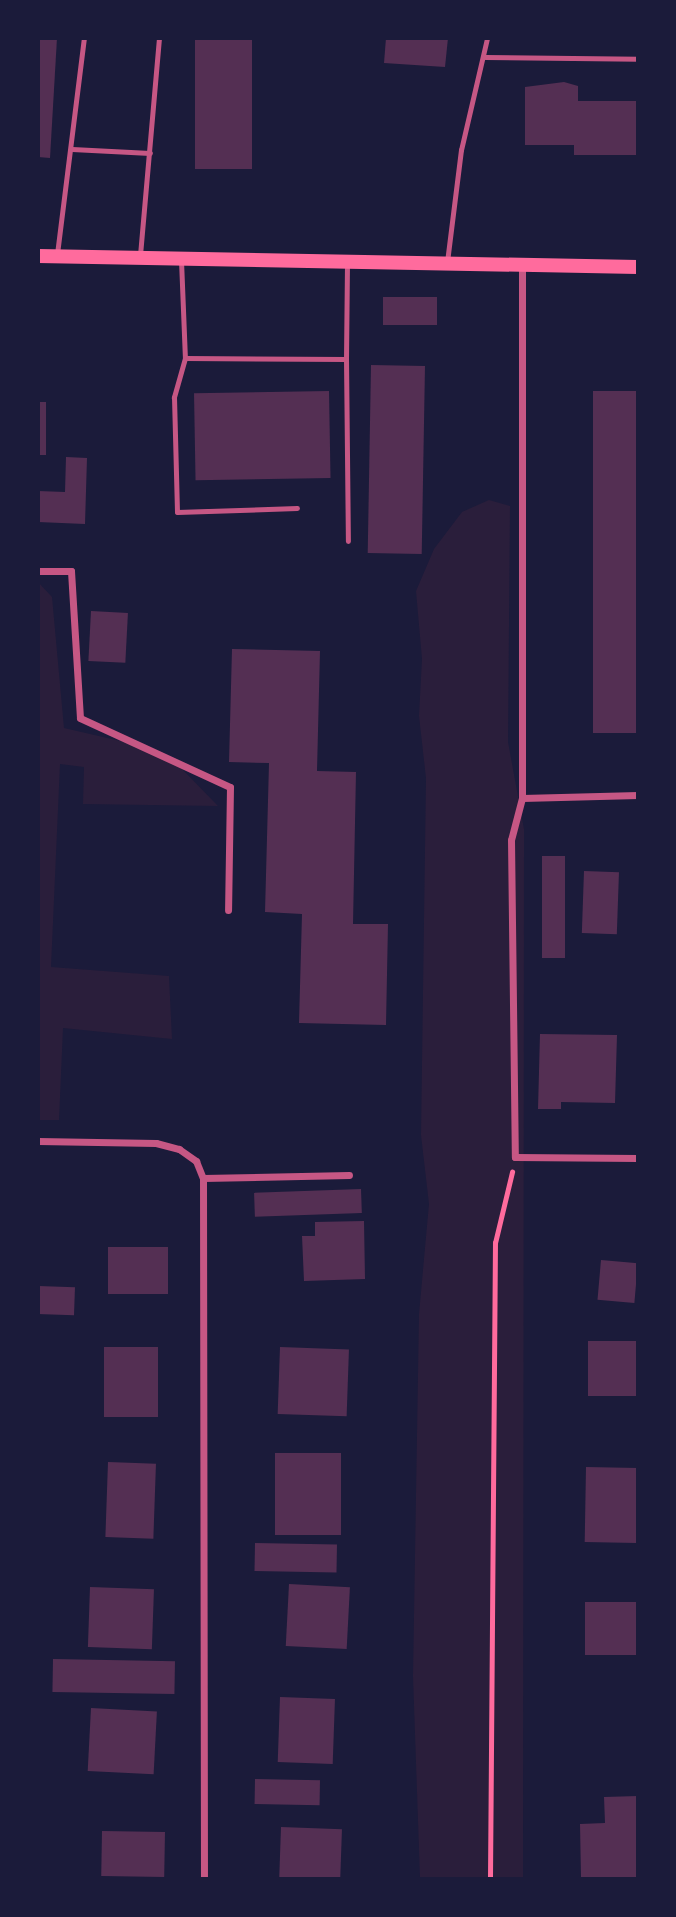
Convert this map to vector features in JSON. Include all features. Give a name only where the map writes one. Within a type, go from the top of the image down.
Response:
[{"type":"main road","points":[[38,256],[638,267]]},
{"type":"street","points":[[522,266],[522,798],[511,840],[515,1157],[638,1157]]},
{"type":"street","points":[[38,571],[71,571],[80,718],[230,787],[228,910]]},
{"type":"street","points":[[522,798],[638,795]]},
{"type":"street","points":[[38,1141],[156,1143],[179,1149],[195,1161],[203,1178],[204,1878]]},
{"type":"street","points":[[203,1178],[349,1175]]},
{"type":"lane","points":[[57,256],[84,38]]},
{"type":"lane","points":[[139,258],[159,38]]},
{"type":"lane","points":[[447,262],[461,150],[485,57],[487,38]]},
{"type":"lane","points":[[485,57],[638,59]]},
{"type":"lane","points":[[72,149],[150,153]]},
{"type":"lane","points":[[181,260],[185,358],[174,397],[177,512],[297,508]]},
{"type":"lane","points":[[346,262],[348,541]]},
{"type":"lane","points":[[185,358],[346,359]]},
{"type":"path","points":[[491,1878],[495,1243],[515,1157]]},
{"type":"shaded area","points":[[489,500],[510,506],[508,742],[524,829],[523,1878],[420,1878],[413,1676],[419,1314],[429,1204],[421,1135],[426,778],[419,716],[422,659],[416,591],[434,549],[462,512]]},
{"type":"shaded area","points":[[38,582],[52,597],[64,728],[142,746],[182,769],[218,806],[83,804],[84,767],[60,764],[51,967],[169,976],[172,1039],[63,1028],[59,1120],[38,1120]]},
{"type":"building","points":[[38,38],[57,38],[50,158],[38,157]]},
{"type":"building","points":[[195,38],[252,38],[252,169],[195,169]]},
{"type":"building","points":[[386,38],[448,38],[445,67],[384,63]]},
{"type":"building","points":[[564,82],[578,86],[578,101],[638,101],[638,155],[574,155],[574,145],[525,145],[525,87]]},
{"type":"building","points":[[383,297],[437,297],[437,325],[383,325]]},
{"type":"building","points":[[371,365],[425,366],[422,554],[368,553]]},
{"type":"building","points":[[329,391],[331,478],[196,480],[194,393]]},
{"type":"building","points":[[593,391],[638,391],[638,733],[593,733]]},
{"type":"building","points":[[38,402],[46,402],[46,455],[38,455]]},
{"type":"building","points":[[66,457],[87,458],[85,524],[38,522],[38,491],[65,492]]},
{"type":"building","points":[[91,611],[128,613],[125,663],[88,661]]},
{"type":"building","points":[[232,649],[320,651],[317,771],[356,772],[353,924],[388,924],[386,1025],[299,1023],[302,914],[265,912],[269,763],[229,762]]},
{"type":"building","points":[[542,856],[565,856],[565,958],[542,958]]},
{"type":"building","points":[[584,871],[619,872],[617,934],[582,933]]},
{"type":"building","points":[[540,1034],[617,1035],[615,1103],[561,1102],[561,1109],[538,1109]]},
{"type":"building","points":[[361,1189],[362,1213],[255,1217],[254,1193]]},
{"type":"building","points":[[364,1221],[365,1279],[304,1281],[302,1236],[315,1236],[315,1222]]},
{"type":"building","points":[[108,1247],[168,1247],[168,1294],[108,1294]]},
{"type":"building","points":[[601,1260],[638,1263],[634,1303],[598,1300]]},
{"type":"building","points":[[38,1286],[75,1287],[74,1315],[38,1314]]},
{"type":"building","points":[[588,1341],[638,1341],[638,1396],[588,1396]]},
{"type":"building","points":[[104,1347],[158,1347],[158,1417],[104,1417]]},
{"type":"building","points":[[280,1347],[349,1349],[347,1416],[278,1414]]},
{"type":"building","points":[[275,1453],[341,1453],[341,1535],[275,1535]]},
{"type":"building","points":[[108,1462],[156,1464],[153,1539],[105,1537]]},
{"type":"building","points":[[586,1467],[638,1468],[637,1543],[585,1542]]},
{"type":"building","points":[[255,1543],[337,1544],[336,1572],[255,1571]]},
{"type":"building","points":[[289,1584],[350,1587],[347,1649],[286,1646]]},
{"type":"building","points":[[90,1587],[154,1589],[152,1649],[88,1647]]},
{"type":"building","points":[[585,1602],[638,1602],[638,1655],[585,1655]]},
{"type":"building","points":[[53,1659],[175,1661],[174,1694],[52,1692]]},
{"type":"building","points":[[280,1697],[335,1699],[333,1764],[278,1762]]},
{"type":"building","points":[[91,1708],[157,1711],[154,1774],[88,1771]]},
{"type":"building","points":[[255,1779],[320,1780],[320,1805],[255,1804]]},
{"type":"building","points":[[638,1796],[638,1878],[581,1878],[580,1824],[605,1823],[604,1797]]},
{"type":"building","points":[[281,1827],[342,1829],[340,1878],[279,1878]]},
{"type":"building","points":[[102,1831],[165,1832],[164,1877],[101,1876]]}]
